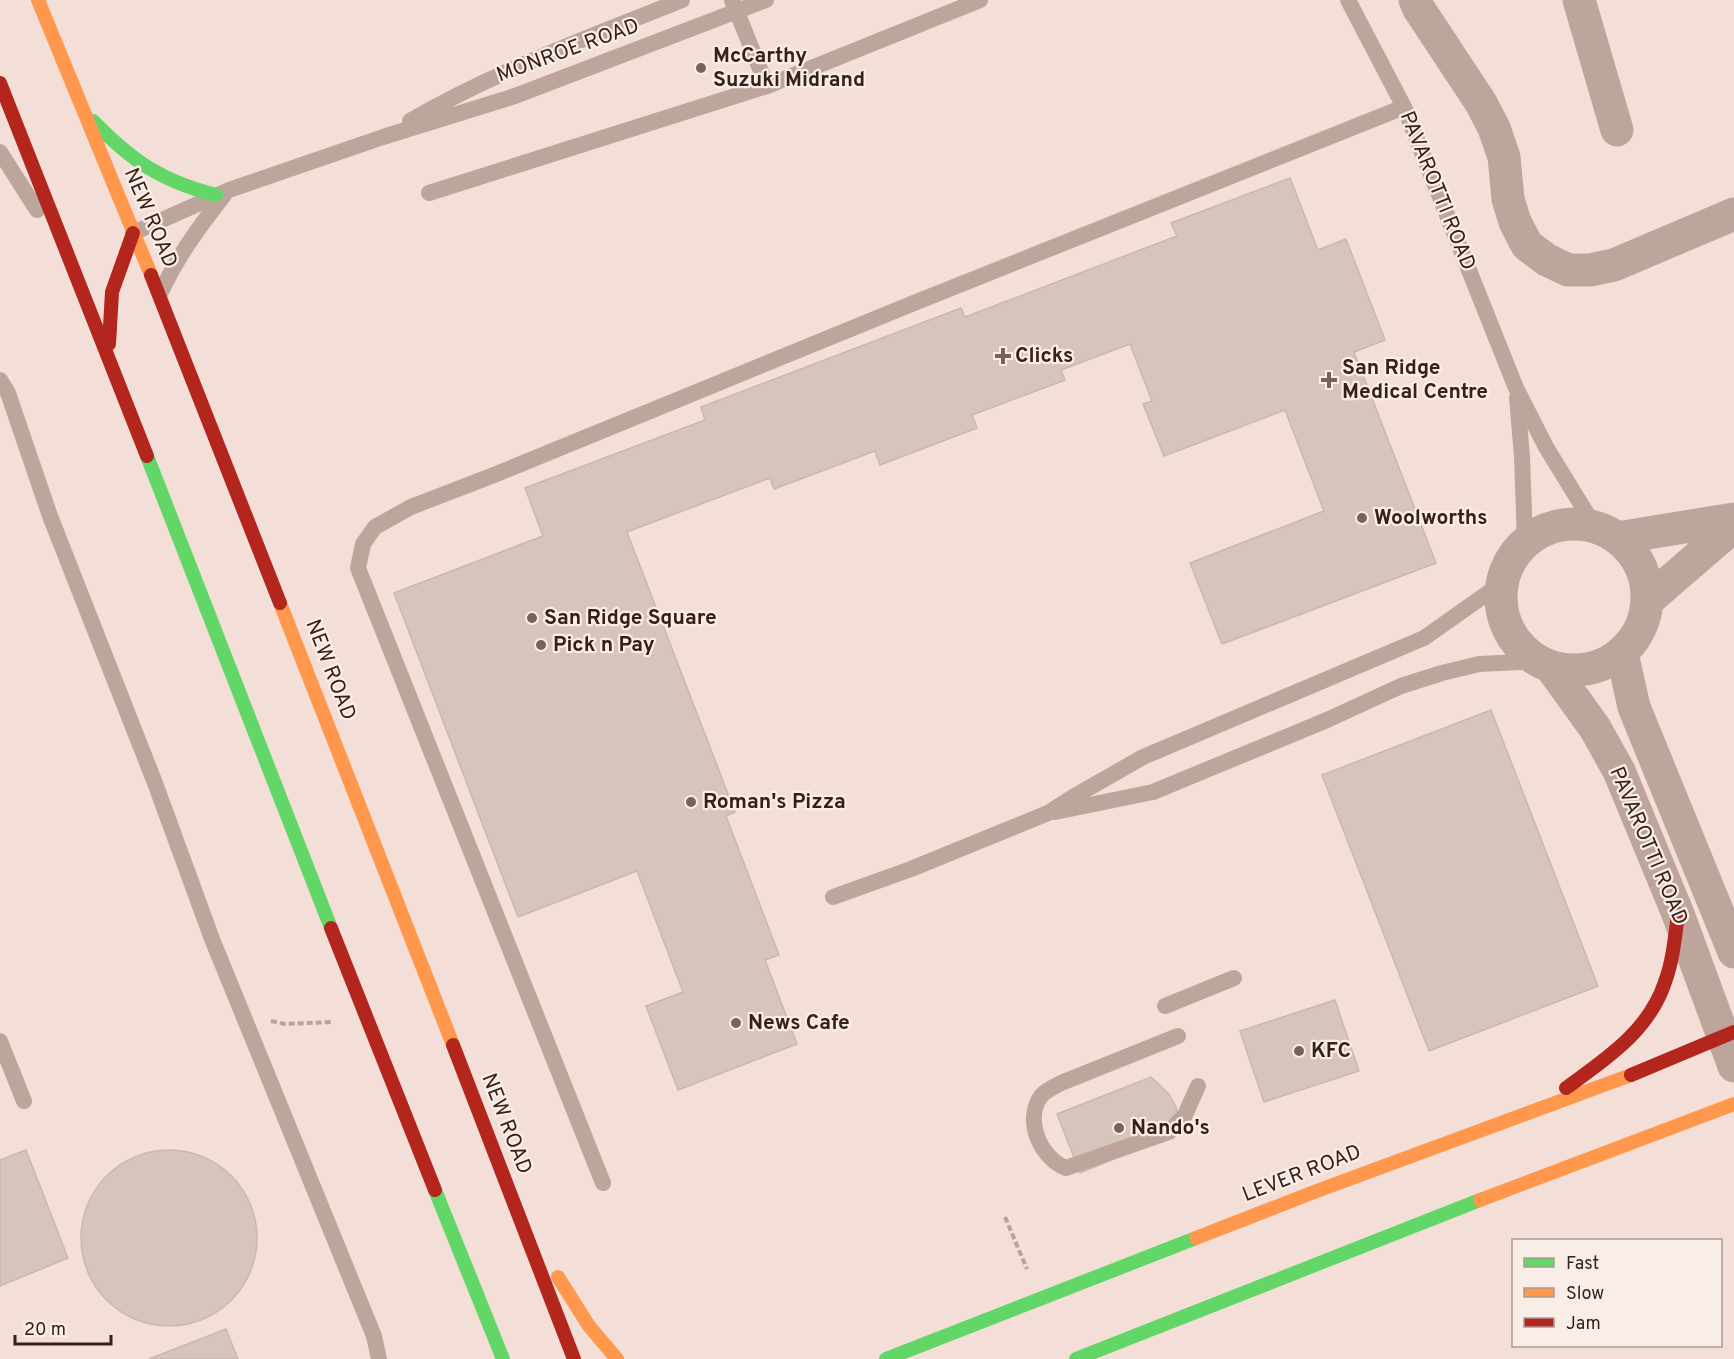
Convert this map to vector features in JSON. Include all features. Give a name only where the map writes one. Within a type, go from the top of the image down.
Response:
[{"type":"main road","name":"NEW ROAD","points":[[38,0],[159,295],[411,935],[574,1359]]},
{"type":"main road","points":[[0,83],[369,1024],[503,1359]]},
{"type":"main road","points":[[83,111],[117,146],[146,167],[178,184],[222,192]]},
{"type":"main road","points":[[108,355],[112,292],[133,233]]},
{"type":"main road","points":[[1530,1113],[1599,1064],[1636,1031],[1662,993],[1678,914]]},
{"type":"main road","name":"LEVER ROAD","points":[[886,1359],[1314,1192],[1610,1084],[1728,1034]]},
{"type":"main road","points":[[1076,1359],[1572,1164],[1734,1104]]},
{"type":"main road","points":[[518,1215],[589,1326],[616,1359]]},
{"type":"main road","points":[[484,1311],[485,1349]]},
{"type":"street","points":[[1415,0],[1481,103],[1494,128],[1504,157],[1508,199],[1515,222],[1527,245],[1547,260],[1568,270],[1590,270],[1614,265],[1734,214]]},
{"type":"street","points":[[1579,0],[1617,130]]},
{"type":"street","points":[[1606,532],[1634,555],[1645,577],[1647,601],[1644,620],[1635,638],[1622,653],[1606,663],[1588,669],[1569,670],[1545,664],[1520,647],[1508,627],[1502,606],[1502,583],[1510,561],[1525,542],[1546,529],[1570,524],[1606,532],[1734,519]]},
{"type":"street","points":[[1647,601],[1734,526]]},
{"type":"street","name":"PAVAROTTI ROAD","points":[[1622,653],[1635,707],[1734,952]]},
{"type":"street","name":"PAVAROTTI ROAD","points":[[1545,664],[1594,728],[1619,771],[1728,1034],[1734,1066]]},
{"type":"lane","name":"MONROE ROAD","points":[[383,136],[446,100],[511,70],[682,0]]},
{"type":"lane","name":"MONROE ROAD","points":[[133,233],[222,192],[383,136],[514,96],[734,6],[766,0]]},
{"type":"lane","points":[[429,193],[767,86],[980,0]]},
{"type":"lane","name":"PAVAROTTI ROAD","points":[[1348,0],[1404,107],[1516,388],[1546,447],[1606,532]]},
{"type":"lane","points":[[734,6],[767,86]]},
{"type":"lane","points":[[603,1183],[358,568],[363,544],[375,527],[411,507],[494,476],[909,305],[1404,107]]},
{"type":"lane","points":[[0,152],[74,269]]},
{"type":"lane","points":[[159,295],[175,263],[222,192]]},
{"type":"lane","points":[[0,380],[8,393],[50,516],[212,939],[374,1336],[379,1359]]},
{"type":"lane","name":"PAVAROTTI ROAD","points":[[1516,388],[1522,457],[1525,542]]},
{"type":"lane","points":[[832,897],[911,869],[1048,813],[1143,757],[1424,638],[1502,583]]},
{"type":"lane","points":[[1048,813],[1078,809],[1153,792],[1327,720],[1401,686],[1442,673],[1479,664],[1545,664]]},
{"type":"lane","points":[[1165,1006],[1234,978]]},
{"type":"lane","points":[[1178,1036],[1061,1083],[1043,1093],[1034,1115],[1036,1136],[1051,1161],[1066,1168],[1169,1132],[1185,1115],[1198,1086]]},
{"type":"lane","points":[[0,1041],[24,1101]]},
{"type":"path","points":[[244,1016],[285,1024],[327,1022],[369,1024]]},
{"type":"path","points":[[1005,1217],[1040,1298]]},
{"type":"building","name":"San Ridge Square","points":[[1290,178],[1318,250],[1346,239],[1385,340],[1354,352],[1436,563],[1222,644],[1190,563],[1324,511],[1285,410],[1164,456],[1143,404],[1152,401],[1130,344],[1061,370],[1065,380],[972,415],[977,428],[880,465],[875,451],[774,489],[770,478],[627,532],[735,812],[726,816],[779,955],[765,960],[797,1044],[678,1090],[646,1006],[683,992],[637,871],[518,917],[394,593],[543,536],[525,488],[705,420],[701,407],[961,308],[965,317],[1177,236],[1171,223]]},
{"type":"building","points":[[1491,710],[1598,986],[1429,1051],[1322,775]]},
{"type":"building","name":"KFC","points":[[1335,1000],[1359,1071],[1264,1102],[1240,1031]]},
{"type":"building","name":"Nando's","points":[[1151,1077],[1169,1094],[1176,1107],[1179,1120],[1172,1135],[1080,1173],[1057,1114]]},
{"type":"building","points":[[26,1150],[68,1258],[0,1286],[0,1160]]},
{"type":"building","points":[[169,1150],[186,1151],[203,1156],[231,1176],[251,1204],[256,1221],[256,1255],[251,1272],[231,1300],[203,1320],[186,1325],[169,1326],[152,1325],[135,1320],[107,1300],[87,1272],[82,1255],[81,1238],[82,1221],[87,1204],[107,1176],[135,1156],[152,1151]]},
{"type":"building","points":[[226,1329],[238,1359],[149,1359]]},
{"type":"traffic: fast","points":[[93,121],[148,168],[179,183],[216,195]]},
{"type":"traffic: fast","points":[[147,456],[331,928]]},
{"type":"traffic: fast","points":[[435,1190],[503,1359]]},
{"type":"traffic: fast","points":[[1076,1359],[1480,1200]]},
{"type":"traffic: fast","points":[[886,1359],[1196,1238]]},
{"type":"traffic: slow","points":[[38,0],[151,275]]},
{"type":"traffic: slow","points":[[280,603],[453,1045]]},
{"type":"traffic: slow","points":[[1196,1238],[1631,1075]]},
{"type":"traffic: slow","points":[[1480,1200],[1734,1104]]},
{"type":"traffic: slow","points":[[558,1277],[589,1326],[617,1359]]},
{"type":"traffic: jam","points":[[0,83],[147,456]]},
{"type":"traffic: jam","points":[[109,344],[112,292],[133,233]]},
{"type":"traffic: jam","points":[[151,275],[280,603]]},
{"type":"traffic: jam","points":[[1566,1088],[1611,1055],[1648,1015],[1658,999],[1668,974],[1678,914]]},
{"type":"traffic: jam","points":[[331,928],[435,1190]]},
{"type":"traffic: jam","points":[[1631,1075],[1734,1032]]},
{"type":"traffic: jam","points":[[453,1045],[574,1359]]},
{"type":"place","name":"McCarthy Suzuki Midrand","points":[[701,68]]},
{"type":"place","name":"Clicks","points":[[1003,356]]},
{"type":"place","name":"San Ridge Medical Centre","points":[[1329,380]]},
{"type":"place","name":"Woolworths","points":[[1362,518]]},
{"type":"place","name":"San Ridge Square","points":[[532,618]]},
{"type":"place","name":"Pick n Pay","points":[[541,645]]},
{"type":"place","name":"Roman's Pizza","points":[[691,802]]},
{"type":"place","name":"News Cafe","points":[[736,1023]]},
{"type":"place","name":"KFC","points":[[1299,1051]]},
{"type":"place","name":"Nando's","points":[[1119,1128]]}]
